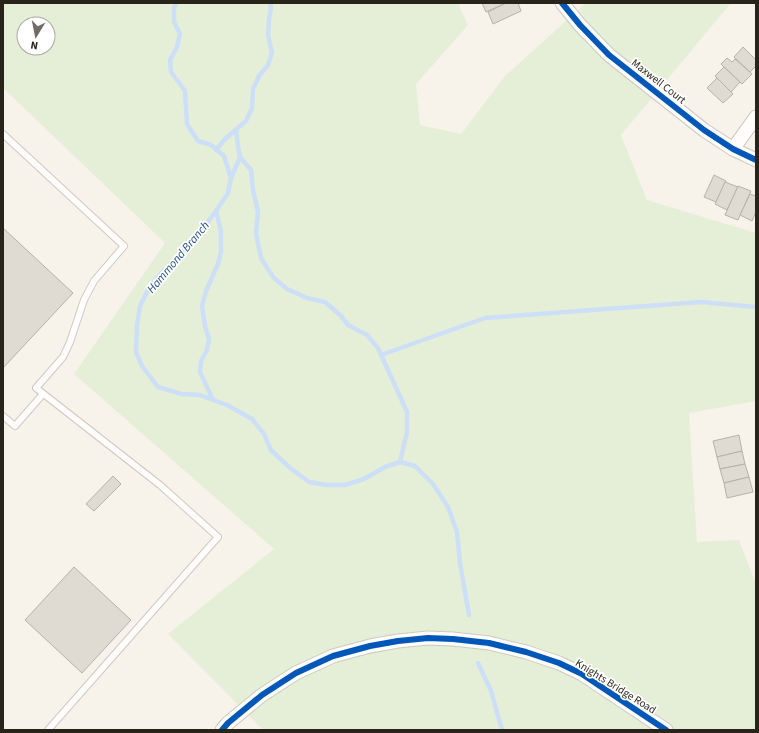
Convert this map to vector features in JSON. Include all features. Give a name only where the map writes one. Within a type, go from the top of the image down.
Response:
[{"type":"street","name":"Maxwell Court","points":[[562,3],[580,25],[609,55],[704,130],[733,149],[756,160]]},
{"type":"street","points":[[733,149],[756,117]]},
{"type":"street","name":"Knights Bridge Road","points":[[222,730],[228,723],[262,695],[296,673],[333,656],[370,646],[428,638],[453,638],[489,643],[526,652],[559,663],[582,674],[666,730]]},
{"type":"lane","points":[[3,134],[124,246],[94,281],[84,300],[70,342],[63,357],[36,388],[160,484],[218,537],[48,730]]},
{"type":"lane","points":[[3,416],[15,426],[43,394]]},
{"type":"green space","points":[[3,3],[458,3],[468,25],[416,84],[420,125],[461,134],[505,76],[586,3],[731,3],[621,135],[647,200],[756,233],[756,401],[689,413],[697,542],[739,540],[756,584],[756,730],[263,730],[168,634],[274,549],[74,374],[165,243],[3,88]]},
{"type":"building","points":[[482,3],[506,3],[486,12]]},
{"type":"building","points":[[506,3],[518,3],[521,11],[493,24],[488,12]]},
{"type":"building","points":[[743,47],[756,60],[756,66],[750,72],[734,57]]},
{"type":"building","points":[[727,58],[732,62],[735,59],[752,74],[742,84],[721,64]]},
{"type":"building","points":[[724,67],[740,82],[731,92],[715,76]]},
{"type":"building","points":[[717,78],[733,94],[723,103],[707,88]]},
{"type":"building","points":[[714,175],[726,181],[716,202],[704,197]]},
{"type":"building","points":[[725,182],[738,187],[727,210],[715,204]]},
{"type":"building","points":[[738,186],[751,191],[738,220],[725,215]]},
{"type":"building","points":[[750,194],[756,196],[756,212],[752,221],[740,215]]},
{"type":"building","points":[[3,228],[73,293],[3,368]]},
{"type":"building","points":[[739,435],[742,451],[717,457],[713,441]]},
{"type":"building","points":[[742,451],[745,464],[720,469],[717,457]]},
{"type":"building","points":[[745,464],[749,477],[724,483],[720,469]]},
{"type":"building","points":[[113,476],[121,484],[94,511],[86,504]]},
{"type":"building","points":[[749,477],[753,492],[727,498],[724,483]]},
{"type":"building","points":[[74,567],[131,620],[82,673],[25,620]]},
{"type":"waterway","name":"Hammond Branch","points":[[176,3],[174,8],[174,22],[180,34],[177,47],[170,60],[171,72],[185,91],[187,124],[198,141],[211,145],[224,156],[231,178],[228,193],[216,211],[179,259],[163,271],[149,288],[140,306],[137,325],[136,352],[142,366],[158,387],[182,394],[200,395],[227,405],[252,419],[264,434],[271,450],[289,467],[309,482],[327,485],[345,485],[364,479],[385,467],[400,462],[415,466],[433,484],[448,507],[457,532],[460,563],[469,615]]},
{"type":"waterway","points":[[216,150],[225,139],[246,121],[252,108],[253,89],[259,76],[268,65],[272,53],[268,35],[271,8],[270,3]]},
{"type":"waterway","points":[[236,131],[240,157],[251,170],[253,190],[258,212],[256,234],[261,258],[273,277],[287,289],[307,298],[325,302],[341,316],[348,325],[367,335],[378,348],[407,412],[407,432],[400,462]]},
{"type":"waterway","points":[[231,178],[240,157]]},
{"type":"waterway","points":[[213,400],[200,372],[201,361],[207,350],[209,339],[205,326],[202,306],[206,291],[218,264],[221,251],[221,231],[216,211]]},
{"type":"waterway","points":[[381,355],[485,318],[701,302],[756,307]]},
{"type":"waterway","name":"Hammond Branch","points":[[478,663],[491,691],[502,730]]},
{"type":"cycle path","points":[[562,3],[580,25],[609,55],[704,130],[733,149],[756,160]]},
{"type":"cycle path","points":[[222,730],[228,723],[262,695],[296,673],[333,656],[370,646],[428,638],[489,643],[526,652],[559,663],[582,674],[666,730]]}]
